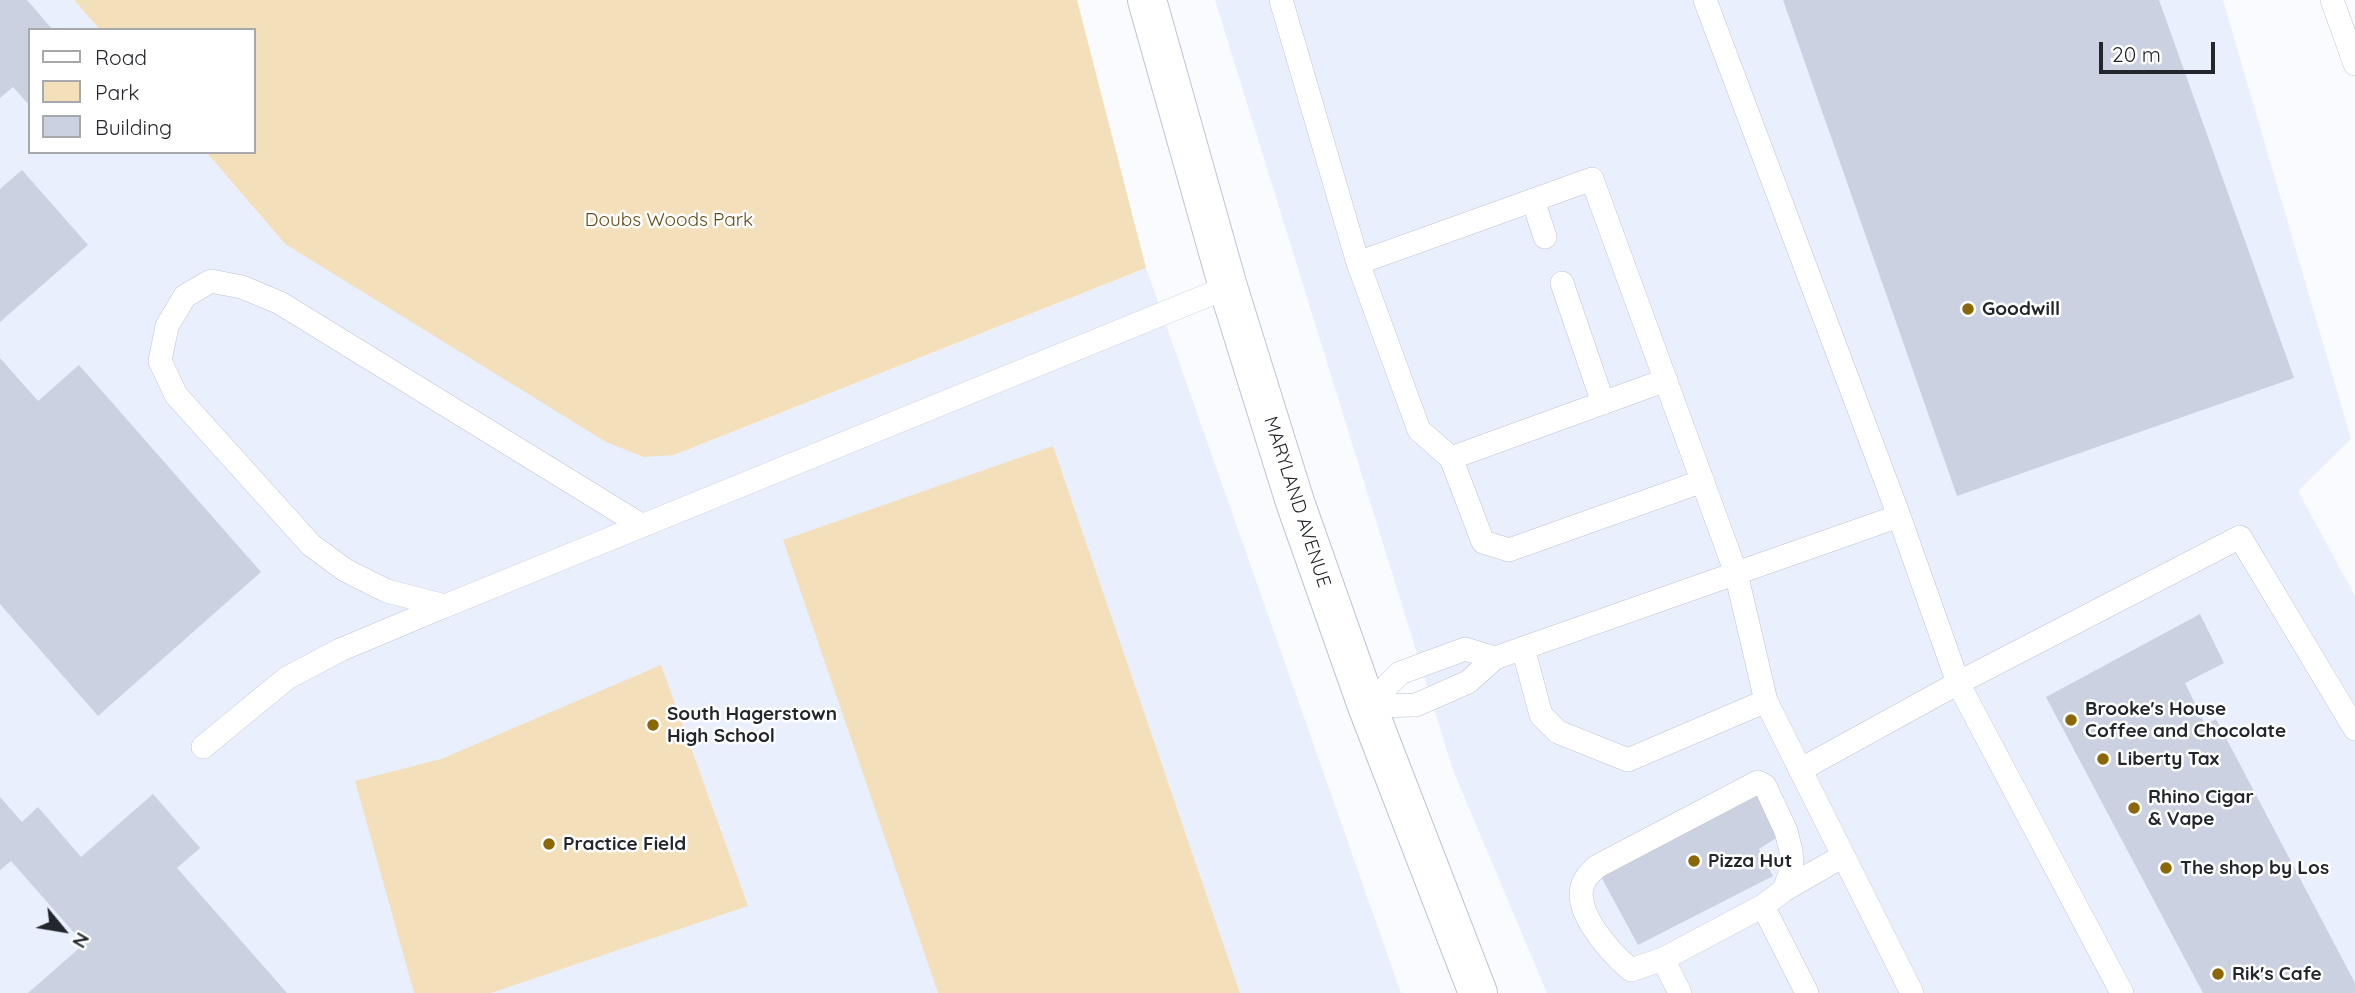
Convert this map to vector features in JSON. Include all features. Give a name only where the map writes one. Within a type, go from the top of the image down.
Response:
[{"type":"main road","name":"MARYLAND AVENUE","points":[[1147,0],[1228,287],[1295,502],[1367,706],[1478,993]]},
{"type":"lane","points":[[1281,0],[1358,263],[1419,430],[1451,458],[1483,542],[1509,550],[1703,481]]},
{"type":"lane","points":[[1705,0],[1899,516],[1958,683],[2122,993]]},
{"type":"lane","points":[[2332,0],[2355,64]]},
{"type":"lane","points":[[1358,263],[1592,179],[1736,573],[1766,701],[1912,993]]},
{"type":"lane","points":[[1533,200],[1545,237]]},
{"type":"lane","points":[[445,607],[387,591],[345,570],[311,545],[176,395],[160,361],[167,326],[185,296],[211,281],[242,287],[280,303],[641,525]]},
{"type":"lane","points":[[1562,283],[1603,403]]},
{"type":"lane","points":[[203,747],[288,678],[340,650],[1228,287]]},
{"type":"lane","points":[[1451,458],[1666,380]]},
{"type":"lane","points":[[1367,706],[1416,705],[1468,682],[1495,658],[1899,516]]},
{"type":"lane","points":[[1800,770],[1958,683],[2240,537],[2355,729]]},
{"type":"lane","points":[[1523,648],[1541,715],[1558,732],[1628,760],[1766,701]]},
{"type":"lane","points":[[1367,706],[1400,673],[1465,649],[1495,658]]},
{"type":"lane","points":[[1784,890],[1792,868],[1786,831],[1765,786],[1758,782],[1597,867],[1583,881],[1581,899],[1591,923],[1612,954],[1631,970],[1663,959],[1762,906],[1843,856]]},
{"type":"lane","points":[[1762,906],[1807,993]]},
{"type":"lane","points":[[1663,959],[1680,993]]},
{"type":"shaded area","name":"South Hagerstown High School","points":[[0,0],[74,0],[98,28],[28,28],[28,154],[208,154],[285,244],[674,455],[1146,268],[1401,993],[0,993]]},
{"type":"shaded area","points":[[1215,0],[2223,0],[2351,439],[2298,491],[2355,596],[2355,993],[1547,993],[1453,770]]},
{"type":"green space","name":"Doubs Woods Park","points":[[74,0],[1077,0],[1146,268],[674,455],[644,457],[606,442],[285,244],[208,154],[256,154],[256,28],[98,28]]},
{"type":"green space","points":[[1053,446],[1240,993],[938,993],[783,540]]},
{"type":"green space","name":"Practice Field","points":[[661,665],[748,906],[491,993],[414,993],[355,781],[441,759]]},
{"type":"building","points":[[0,0],[27,0],[51,28],[28,28],[28,104],[13,87],[0,98]]},
{"type":"building","points":[[1783,0],[2159,0],[2294,378],[1957,496]]},
{"type":"building","points":[[22,170],[88,245],[0,322],[0,189]]},
{"type":"building","points":[[0,358],[38,401],[79,365],[261,572],[98,716],[0,604]]},
{"type":"building","points":[[2200,614],[2224,663],[2185,683],[2205,724],[2216,719],[2355,983],[2355,993],[2203,993],[2046,697]]},
{"type":"building","name":"Pizza Hut","points":[[1758,788],[1781,835],[1759,849],[1773,876],[1638,945],[1599,873]]},
{"type":"building","points":[[153,794],[200,848],[177,868],[287,993],[28,993],[84,944],[11,861],[0,870],[0,797],[22,822],[38,807],[81,857]]},
{"type":"place","name":"Goodwill","points":[[1968,309]]},
{"type":"place","name":"Brooke's House Coffee and Chocolate","points":[[2071,720]]},
{"type":"place","name":"South Hagerstown High School","points":[[653,725]]},
{"type":"place","name":"Liberty Tax","points":[[2103,759]]},
{"type":"place","name":"Rhino Cigar & Vape","points":[[2134,808]]},
{"type":"place","name":"Practice Field","points":[[549,844]]},
{"type":"place","name":"Pizza Hut","points":[[1694,861]]},
{"type":"place","name":"The shop by Los","points":[[2166,868]]},
{"type":"place","name":"Rik's Cafe","points":[[2218,974]]}]
